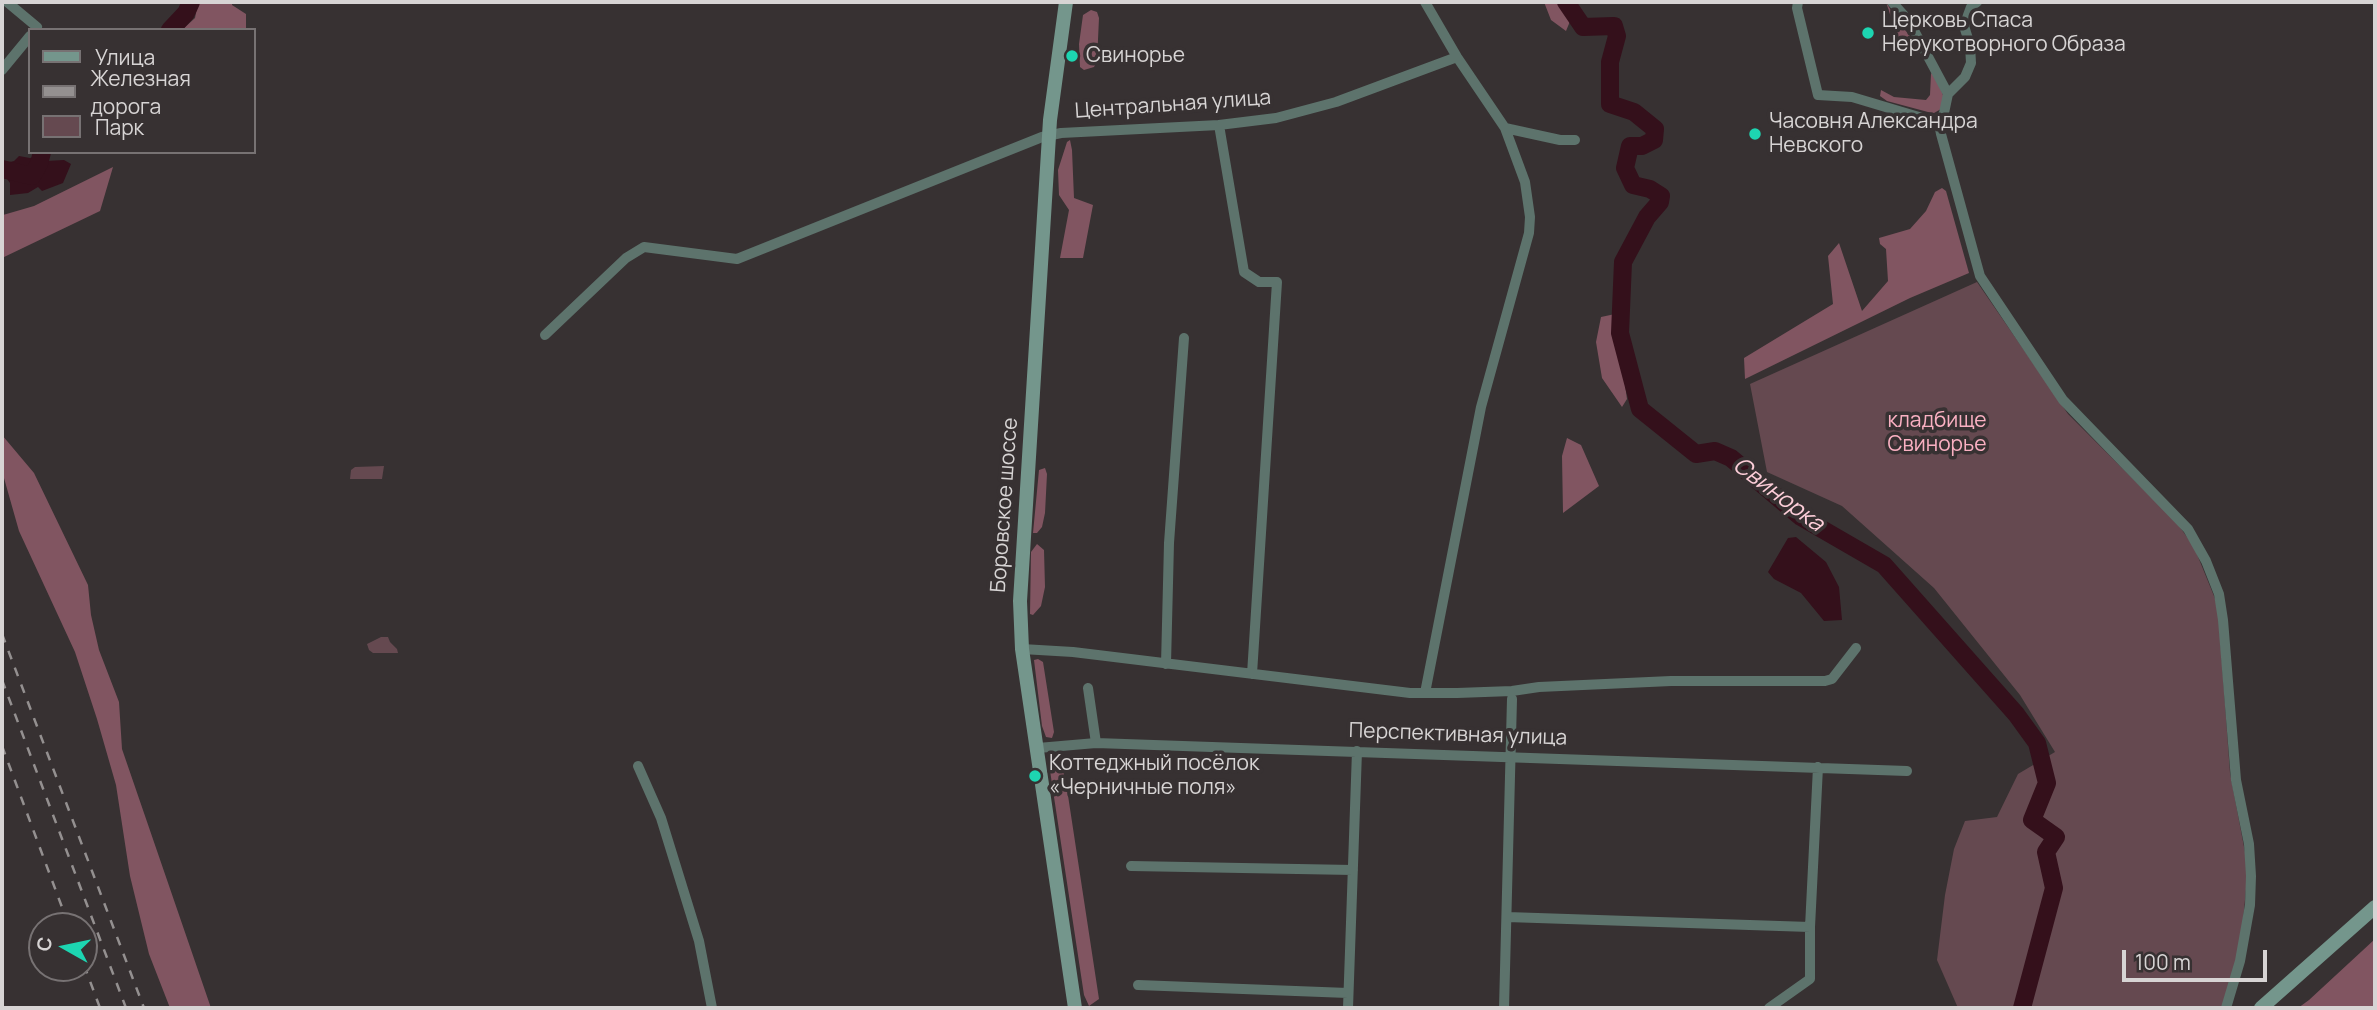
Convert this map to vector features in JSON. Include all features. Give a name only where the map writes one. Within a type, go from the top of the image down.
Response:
[{"type":"main road","name":"Боровское шоссе","points":[[1066,2],[1049,136],[1021,569],[1022,649],[1075,1008]]},
{"type":"main road","points":[[2260,1008],[2375,907]]},
{"type":"street","points":[[7,2],[36,28]]},
{"type":"street","points":[[1425,2],[1457,57],[1505,128],[1525,182],[1529,205],[1529,233],[1482,407],[1425,693]]},
{"type":"street","points":[[1798,2],[1797,8],[1818,94],[1852,97],[1939,122]]},
{"type":"street","points":[[1892,2],[1909,21]]},
{"type":"street","points":[[1904,2],[1909,21],[1948,94]]},
{"type":"street","points":[[1977,2],[1971,7],[1964,26],[1970,45],[1970,63],[1965,77],[1948,94],[1939,122],[1976,264],[1985,285],[2063,400],[2188,529],[2206,561],[2219,594],[2236,780],[2249,844],[2251,876],[2250,905],[2240,961],[2226,1008]]},
{"type":"street","points":[[2,71],[28,38]]},
{"type":"street","name":"Центральная улица","points":[[545,335],[626,258],[644,247],[737,259],[1042,137],[1060,133],[1219,125],[1298,113],[1336,102],[1457,57]]},
{"type":"street","points":[[1219,125],[1244,272],[1259,282],[1277,282],[1252,674]]},
{"type":"street","points":[[1505,128],[1560,140],[1576,140]]},
{"type":"street","points":[[1166,664],[1169,543],[1184,338]]},
{"type":"street","points":[[1022,649],[1073,652],[1425,693],[1512,691],[1539,687],[1671,681],[1825,681],[1832,678],[1856,648]]},
{"type":"street","points":[[1088,688],[1096,743]]},
{"type":"street","points":[[1504,1008],[1512,699]]},
{"type":"street","name":"Перспективная улица","points":[[1038,748],[1096,743],[1907,771]]},
{"type":"street","points":[[1348,1008],[1357,751]]},
{"type":"street","points":[[638,765],[661,818],[699,942],[712,1008]]},
{"type":"street","points":[[1769,1008],[1810,979],[1818,767]]},
{"type":"street","points":[[1131,866],[1353,870]]},
{"type":"street","points":[[1507,917],[1810,927]]},
{"type":"street","points":[[1138,985],[1349,993]]},
{"type":"green space","name":"кладбище Свинорье","points":[[1977,282],[2068,414],[2177,523],[2194,547],[2214,596],[2218,608],[2230,773],[2248,868],[2235,967],[2222,1008],[1958,1008],[1937,960],[1954,849],[1965,821],[1997,817],[2018,774],[2055,752],[2020,695],[1934,588],[1842,506],[1767,472],[1750,384]]},
{"type":"green space","points":[[384,466],[382,479],[350,479],[351,470],[355,467]]},
{"type":"green space","points":[[381,637],[388,637],[398,653],[373,653],[369,650],[367,644]]},
{"type":"shaded area","points":[[198,2],[232,2],[232,5],[246,14],[246,28],[184,28],[195,18]]},
{"type":"shaded area","points":[[1544,2],[1578,2],[1566,31],[1551,20]]},
{"type":"shaded area","points":[[1886,2],[1898,22],[1917,44],[1918,51],[1914,55],[1902,51]]},
{"type":"shaded area","points":[[1091,10],[1097,12],[1099,18],[1097,61],[1094,67],[1084,70],[1080,67],[1079,44],[1083,15]]},
{"type":"shaded area","points":[[1934,70],[1944,98],[1941,109],[1934,113],[1887,101],[1880,96],[1881,90],[1894,97],[1926,100],[1930,95],[1931,74]]},
{"type":"shaded area","points":[[1070,140],[1074,198],[1093,205],[1083,258],[1060,258],[1069,210],[1059,195],[1058,170]]},
{"type":"shaded area","points":[[19,156],[38,156],[46,161],[64,160],[71,164],[63,183],[42,191],[38,187],[28,193],[10,195],[10,183],[2,172],[2,164],[14,161]]},
{"type":"shaded area","points":[[113,167],[100,211],[2,258],[3,215],[34,206]]},
{"type":"shaded area","points":[[1942,188],[1946,191],[1969,273],[1910,298],[1745,379],[1744,358],[1833,304],[1828,256],[1839,243],[1862,311],[1888,281],[1886,249],[1880,244],[1879,238],[1910,229],[1926,211],[1935,192]]},
{"type":"shaded area","points":[[1615,314],[1627,399],[1622,407],[1602,378],[1596,342],[1601,317]]},
{"type":"shaded area","points":[[2,435],[34,473],[88,585],[99,650],[119,702],[122,749],[211,1008],[170,1008],[149,954],[130,876],[116,785],[75,652],[19,531],[2,471]]},
{"type":"shaded area","points":[[1567,438],[1581,445],[1599,486],[1563,513],[1562,456]]},
{"type":"shaded area","points":[[1045,468],[1045,513],[1042,527],[1037,533],[1033,533],[1039,470]]},
{"type":"shaded area","points":[[1796,537],[1826,562],[1839,587],[1842,620],[1824,621],[1801,593],[1774,579],[1768,572],[1788,538]]},
{"type":"shaded area","points":[[1037,544],[1044,550],[1045,587],[1041,606],[1033,615],[1030,614],[1031,552]]},
{"type":"shaded area","points":[[1034,660],[1043,662],[1054,732],[1052,738],[1046,737],[1042,726]]},
{"type":"shaded area","points":[[1054,755],[1062,766],[1067,789],[1099,999],[1089,1006],[1084,995],[1049,764],[1050,757]]},
{"type":"shaded area","points":[[2375,939],[2375,1008],[2298,1008],[2309,1000]]},
{"type":"waterway","points":[[172,28],[186,13],[191,2]]},
{"type":"waterway","name":"Свинорка","points":[[1566,2],[1583,27],[1614,26],[1617,36],[1610,62],[1610,104],[1634,112],[1655,129],[1654,140],[1642,146],[1630,146],[1625,168],[1633,185],[1650,189],[1661,196],[1660,202],[1647,217],[1623,262],[1620,333],[1640,409],[1696,454],[1715,451],[1731,458],[1801,517],[1884,565],[2016,714],[2037,743],[2047,783],[2032,820],[2056,837],[2046,852],[2054,888],[2022,1008]]},
{"type":"waterway","points":[[2,169],[32,176],[42,154]]},
{"type":"railway","points":[[2,634],[144,1008]]},
{"type":"railway","points":[[2,680],[126,1008]]},
{"type":"railway","points":[[2,746],[64,912]]},
{"type":"railway","points":[[90,982],[100,1008]]},
{"type":"place","name":"Церковь Спаса Нерукотворного Образа","points":[[1868,33]]},
{"type":"place","name":"Свинорье","points":[[1072,56]]},
{"type":"place","name":"Часовня Александра Невского","points":[[1755,134]]},
{"type":"place","name":"Коттеджный посёлок «Черничные поля»","points":[[1035,776]]}]
